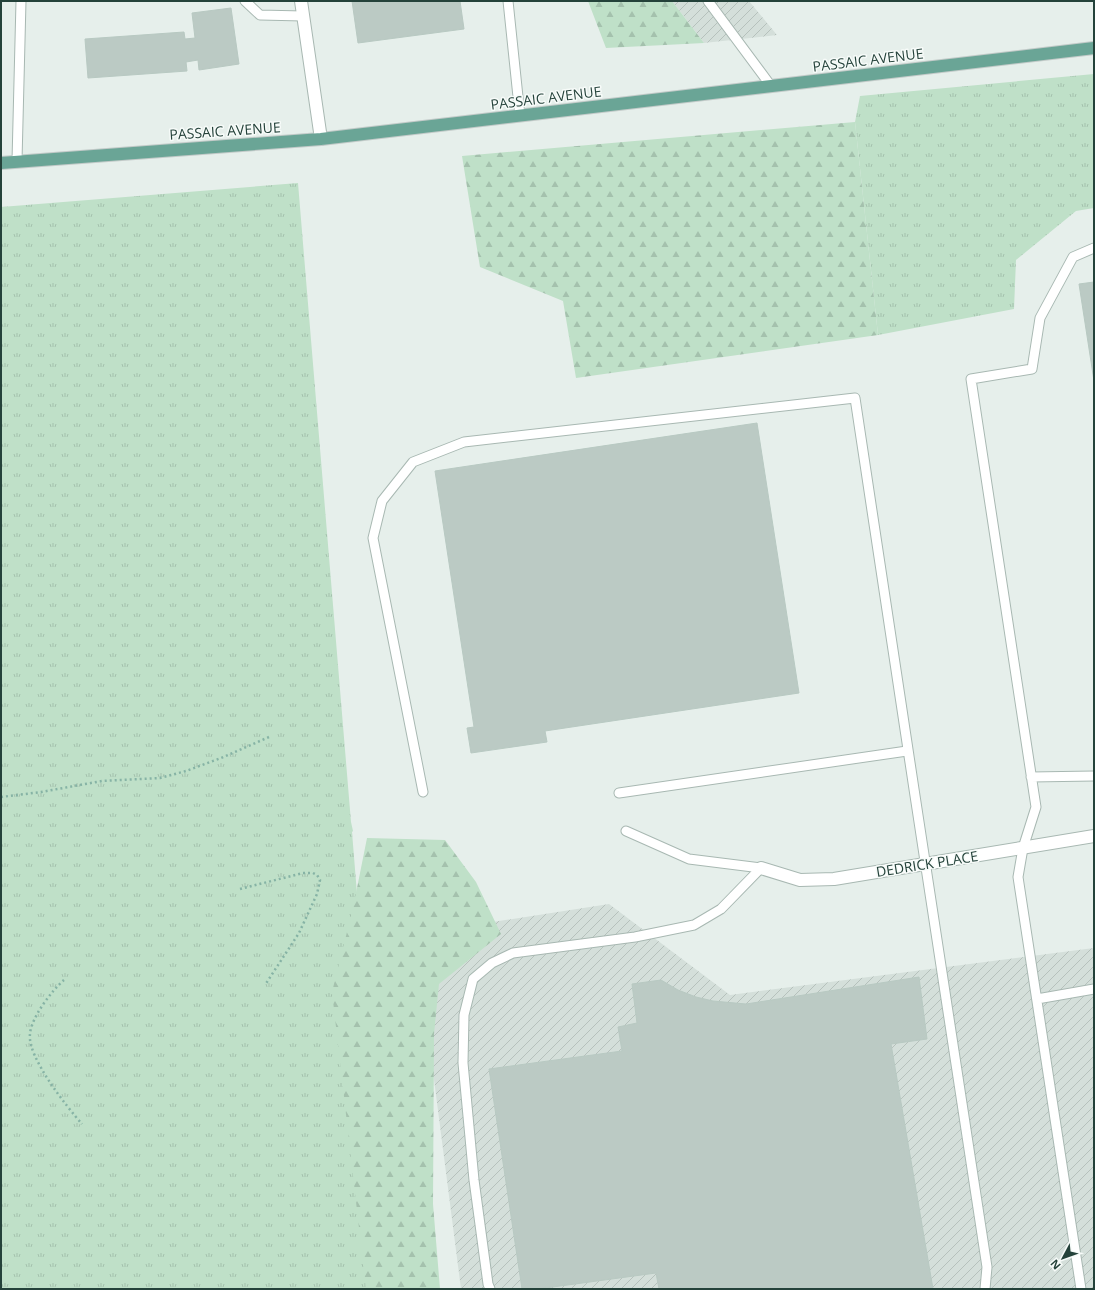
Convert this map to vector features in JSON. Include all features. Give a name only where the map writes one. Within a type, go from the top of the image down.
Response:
[{"type":"main road","name":"PASSAIC AVENUE","points":[[1,162],[321,138],[1094,48]]},
{"type":"street","points":[[301,1],[321,138]]},
{"type":"street","name":"DEDRICK PLACE","points":[[761,868],[800,880],[834,879],[1094,836]]},
{"type":"lane","points":[[17,161],[21,1]]},
{"type":"lane","points":[[245,1],[260,15],[303,16]]},
{"type":"lane","points":[[508,1],[520,116]]},
{"type":"lane","points":[[708,1],[771,86]]},
{"type":"lane","points":[[1081,1289],[1018,877],[1023,848],[1036,807],[971,379],[1032,369],[1040,318],[1073,257],[1094,248]]},
{"type":"lane","points":[[423,792],[373,538],[382,501],[413,462],[464,442],[855,398],[907,751],[926,864],[987,1267],[985,1289]]},
{"type":"lane","points":[[619,793],[907,751]]},
{"type":"lane","points":[[1031,778],[1094,776]]},
{"type":"lane","points":[[626,831],[689,859],[761,868]]},
{"type":"lane","points":[[490,1289],[488,1284],[474,1180],[463,1063],[464,1015],[473,979],[492,963],[513,953],[635,937],[694,925],[721,909],[761,868]]},
{"type":"lane","points":[[1037,999],[1094,989]]},
{"type":"path","points":[[1,797],[41,792],[102,781],[160,778],[186,771],[221,758],[269,737]]},
{"type":"path","points":[[240,888],[303,873],[313,873],[317,875],[320,880],[317,894],[299,933],[265,985]]},
{"type":"path","points":[[64,980],[55,988],[42,1006],[32,1026],[30,1035],[34,1052],[47,1077],[58,1095],[82,1124]]},
{"type":"shaded area","points":[[672,1],[749,1],[777,35],[704,43]]},
{"type":"shaded area","points":[[609,904],[730,995],[1094,948],[1094,1289],[461,1289],[423,994],[448,929]]},
{"type":"green space","points":[[588,1],[672,1],[704,43],[606,48]]},
{"type":"green space","points":[[1094,74],[1094,208],[1076,211],[1016,260],[1014,309],[878,335],[855,122],[860,96]]},
{"type":"green space","points":[[855,122],[878,335],[576,378],[563,301],[480,267],[462,156]]},
{"type":"green space","points":[[298,183],[351,822],[353,831],[389,1289],[1,1289],[1,207]]},
{"type":"green space","points":[[367,838],[445,840],[476,882],[501,934],[439,984],[434,1034],[433,1204],[440,1289],[366,1289],[332,992],[353,908]]},
{"type":"building","points":[[352,1],[460,1],[464,29],[358,43]]},
{"type":"building","points":[[231,8],[239,64],[199,70],[198,60],[186,62],[187,71],[88,78],[85,39],[184,32],[185,39],[195,38],[192,13]]},
{"type":"building","points":[[1094,282],[1094,381],[1079,284]]},
{"type":"building","points":[[757,423],[799,693],[545,731],[547,742],[471,753],[467,728],[474,727],[435,471]]},
{"type":"building","points":[[919,977],[927,1039],[891,1044],[933,1289],[659,1289],[656,1273],[538,1289],[522,1289],[489,1069],[622,1051],[618,1027],[637,1023],[632,984],[661,980],[678,990],[696,997],[713,1001],[746,1004]]}]
